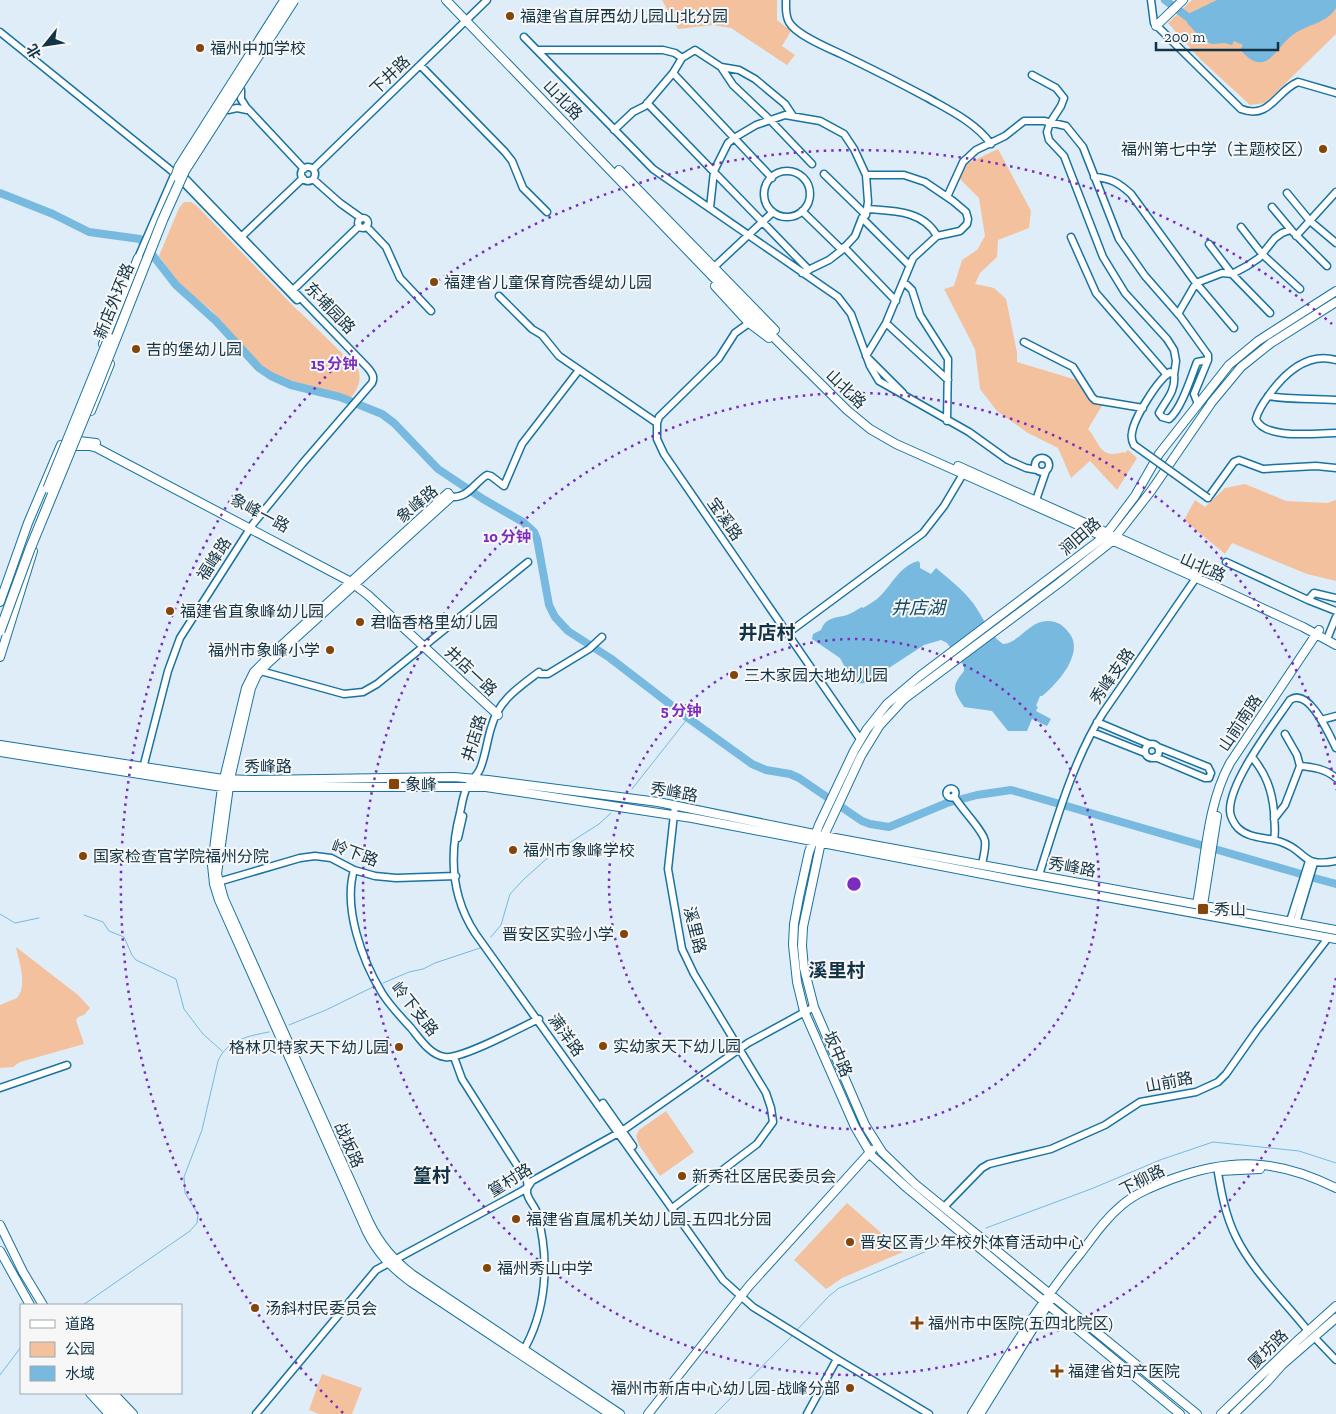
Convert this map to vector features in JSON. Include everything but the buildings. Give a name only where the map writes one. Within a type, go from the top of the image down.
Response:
[{"type":"highway","name":"新店外环路","points":[[0,616],[25,546],[179,167],[287,0]]},
{"type":"highway","name":"新店外环路","points":[[0,631],[30,549],[163,219],[185,170],[294,0]]},
{"type":"main road","points":[[184,180],[299,0]]},
{"type":"main road","name":"山北路","points":[[446,0],[468,19]]},
{"type":"main road","name":"山北路","points":[[452,0],[468,19],[811,374],[850,413],[870,428],[896,444],[1114,538],[1324,635],[1336,645]]},
{"type":"main road","points":[[1155,25],[1176,3],[1183,0]]},
{"type":"main road","points":[[0,602],[28,523],[138,258]]},
{"type":"main road","points":[[0,657],[35,545],[103,384],[146,267]]},
{"type":"main road","points":[[711,270],[713,284],[749,323],[768,336],[811,374]]},
{"type":"main road","name":"山北路","points":[[711,270],[851,407],[867,420],[885,432],[911,445],[1036,500],[1106,535]]},
{"type":"main road","name":"涧田路","points":[[814,837],[860,739],[882,710],[903,689],[1106,535],[1135,496],[1159,454],[1224,371],[1245,350],[1336,291]]},
{"type":"main road","name":"涧田路","points":[[823,839],[861,756],[889,714],[904,699],[1060,584],[1114,538],[1151,491],[1231,377],[1265,347],[1336,302]]},
{"type":"main road","name":"象峰一路","points":[[62,443],[78,443],[97,448],[355,582],[426,644]]},
{"type":"main road","name":"象峰路","points":[[226,783],[258,670],[451,496]]},
{"type":"main road","name":"山前南路","points":[[1200,904],[1217,796],[1227,769],[1324,635]]},
{"type":"main road","name":"井店一路","points":[[426,644],[498,712]]},
{"type":"main road","name":"秀峰路","points":[[0,745],[142,771],[226,783],[472,782],[674,805],[1024,882],[1332,938]]},
{"type":"main road","points":[[0,752],[142,771]]},
{"type":"main road","points":[[472,782],[814,837]]},
{"type":"main road","name":"战坂路","points":[[226,783],[217,871],[218,882],[369,1222],[391,1261]]},
{"type":"main road","name":"战坂路","points":[[226,783],[212,865],[216,892],[367,1232],[379,1253],[610,1414]]},
{"type":"main road","name":"坂中路","points":[[814,837],[793,931],[794,961],[804,1011],[848,1114],[871,1154],[896,1180],[1045,1303]]},
{"type":"main road","name":"秀峰路","points":[[823,839],[1039,875],[1336,930]]},
{"type":"main road","name":"坂中路","points":[[823,839],[803,934],[804,968],[814,1007],[857,1108],[878,1147],[901,1172],[1051,1294]]},
{"type":"main road","points":[[648,1414],[743,1297],[878,1147]]},
{"type":"main road","name":"下柳路","points":[[972,1414],[1051,1294],[1102,1233],[1131,1204],[1164,1187],[1217,1169],[1248,1164],[1275,1167],[1308,1176],[1336,1188]]},
{"type":"main road","name":"下柳路","points":[[1217,1169],[1250,1169],[1281,1172],[1315,1183],[1336,1193]]},
{"type":"main road","points":[[0,1225],[19,1264],[42,1304]]},
{"type":"main road","points":[[0,1251],[29,1304]]},
{"type":"main road","points":[[1051,1294],[1197,1414]]},
{"type":"main road","points":[[654,1414],[743,1297]]},
{"type":"main road","points":[[1045,1303],[1180,1414]]},
{"type":"main road","name":"下柳路","points":[[980,1414],[1045,1303]]},
{"type":"main road","name":"厦坊路","points":[[1234,1414],[1268,1382],[1336,1306]]},
{"type":"main road","name":"厦坊路","points":[[1221,1414],[1311,1334],[1336,1318]]},
{"type":"main road","name":"战坂路","points":[[522,1352],[620,1414]]},
{"type":"main road","points":[[91,1394],[109,1414]]},
{"type":"main road","points":[[98,1394],[117,1414]]},
{"type":"main road","points":[[107,1394],[125,1414]]},
{"type":"main road","points":[[114,1394],[133,1414]]},
{"type":"street","points":[[138,258],[175,173],[287,0]]},
{"type":"street","name":"下井路","points":[[312,169],[487,0]]},
{"type":"street","points":[[786,0],[785,13],[789,23],[794,28],[813,41],[884,75],[955,113],[982,132],[991,144]]},
{"type":"street","points":[[1151,0],[1155,25],[1238,107],[1244,110],[1256,111],[1266,109],[1296,83],[1303,83],[1336,93]]},
{"type":"street","name":"东埔园路","points":[[0,32],[184,180],[365,371],[369,379],[368,388]]},
{"type":"street","points":[[524,37],[653,169],[748,235],[806,272],[842,301],[851,314],[872,371],[879,381],[969,432],[1009,461],[1026,468],[1041,472],[1046,471]]},
{"type":"street","points":[[537,50],[663,50],[675,53],[682,58]]},
{"type":"street","points":[[614,130],[633,112],[645,106],[673,73],[682,58],[695,50],[721,67],[734,85],[812,164]]},
{"type":"street","points":[[420,65],[505,152],[512,162],[524,188],[547,212]]},
{"type":"street","points":[[721,67],[739,70],[755,79],[786,104],[793,116]]},
{"type":"street","points":[[673,73],[772,178]]},
{"type":"street","points":[[1032,75],[1056,88],[1064,98],[1062,106],[1050,123],[1047,132],[1049,140],[1064,156],[1103,257],[1125,293],[1167,339],[1174,350],[1176,362],[1175,383],[1173,391],[1159,412],[1162,417],[1169,419],[1176,410],[1197,362],[1201,345]]},
{"type":"street","points":[[241,90],[243,102],[252,114],[304,169]]},
{"type":"street","points":[[648,103],[764,222],[806,272]]},
{"type":"street","points":[[228,110],[241,108],[252,114]]},
{"type":"street","points":[[710,208],[714,171],[728,143],[756,125],[786,115],[820,121],[844,134],[854,149],[866,175],[868,202],[865,214],[855,236],[843,248],[828,260],[806,272]]},
{"type":"street","points":[[947,197],[963,162],[976,150],[1005,136],[1024,121],[1066,126],[1083,147],[1120,239],[1145,276],[1178,314],[1208,355],[1208,360],[1194,394],[1198,404]]},
{"type":"street","points":[[304,169],[312,169],[315,173],[313,179]]},
{"type":"street","points":[[303,178],[302,172],[304,169]]},
{"type":"street","points":[[792,172],[804,179],[810,193],[810,200],[802,212],[790,217],[784,217],[773,212],[765,199],[765,191],[772,178],[778,174],[792,172]]},
{"type":"street","points":[[824,174],[865,214],[909,265]]},
{"type":"street","points":[[866,175],[904,176],[925,182],[966,212],[968,219],[967,224],[960,231],[937,236],[917,253],[909,265],[886,323],[866,356]]},
{"type":"street","points":[[303,178],[309,181],[313,179]]},
{"type":"street","points":[[240,238],[303,178]]},
{"type":"street","points":[[1094,178],[1108,178],[1124,187],[1131,194],[1196,283],[1234,328]]},
{"type":"street","points":[[313,179],[337,201],[361,218],[358,221],[362,226],[386,247],[400,278],[431,311]]},
{"type":"street","points":[[146,267],[184,180]]},
{"type":"street","points":[[1296,236],[1336,192]]},
{"type":"street","points":[[1287,193],[1310,221],[1336,243]]},
{"type":"street","points":[[1272,207],[1290,230],[1327,266]]},
{"type":"street","points":[[711,270],[773,212]]},
{"type":"street","points":[[802,212],[843,248],[896,301]]},
{"type":"street","points":[[865,214],[900,212],[918,217],[932,227],[937,236]]},
{"type":"street","points":[[293,290],[362,226]]},
{"type":"street","points":[[1241,227],[1262,254],[1300,290]]},
{"type":"street","points":[[1178,314],[1196,283],[1222,273],[1232,274],[1252,263],[1262,254],[1274,238],[1290,230]]},
{"type":"street","points":[[1071,237],[1096,293],[1167,375]]},
{"type":"street","name":"东埔园路","points":[[240,238],[293,290],[371,372],[374,379],[368,388]]},
{"type":"street","points":[[1209,244],[1232,274],[1270,313]]},
{"type":"street","points":[[903,283],[912,290],[920,315],[947,356],[947,421]]},
{"type":"street","points":[[499,296],[532,328],[542,335],[559,356],[656,423],[661,414],[719,358],[735,333],[749,323]]},
{"type":"street","points":[[886,323],[948,380]]},
{"type":"street","points":[[1024,342],[1073,367],[1095,400],[1143,408]]},
{"type":"street","points":[[1336,360],[1324,358],[1308,361],[1291,370],[1281,378],[1268,396],[1259,409],[1256,419],[1261,427],[1278,433],[1336,433]]},
{"type":"street","points":[[1197,362],[1208,360]]},
{"type":"street","points":[[451,496],[467,494],[488,475],[494,477],[504,486],[522,444],[579,370]]},
{"type":"street","points":[[1174,375],[1170,372],[1158,384],[1143,408],[1132,432],[1134,445],[1208,498],[1234,462],[1239,460],[1263,469],[1316,466],[1336,468]]},
{"type":"street","name":"福峰路","points":[[142,771],[177,644],[252,527],[368,388]]},
{"type":"street","points":[[1268,396],[1285,399],[1318,398],[1336,400]]},
{"type":"street","name":"宝溪路","points":[[656,423],[658,441],[664,454],[860,739]]},
{"type":"street","points":[[1036,500],[1049,465],[1048,460],[1039,458],[1035,466],[1037,470]]},
{"type":"street","points":[[788,633],[925,531],[944,506],[963,474]]},
{"type":"street","points":[[258,670],[340,693],[357,694],[372,688],[528,562]]},
{"type":"street","points":[[1226,562],[1336,611]]},
{"type":"street","name":"秀峰支路","points":[[1039,875],[1064,801],[1097,722],[1197,576]]},
{"type":"street","points":[[1308,600],[1314,593],[1336,598]]},
{"type":"street","points":[[1324,635],[1336,617]]},
{"type":"street","name":"井店路","points":[[472,782],[484,768],[498,712],[508,700],[540,674],[548,674],[591,648],[602,637]]},
{"type":"street","points":[[1336,748],[1321,720],[1307,701],[1294,697],[1290,700],[1239,778],[1231,802],[1230,812],[1237,827],[1247,834],[1274,840],[1289,846],[1312,862],[1324,864],[1336,861]]},
{"type":"street","points":[[1321,720],[1336,716]]},
{"type":"street","points":[[1092,732],[1145,753],[1149,757],[1156,757],[1205,778],[1209,778],[1211,774],[1208,767],[1097,722]]},
{"type":"street","points":[[1274,819],[1285,804],[1300,766],[1297,755],[1285,734]]},
{"type":"street","points":[[1145,753],[1145,748],[1149,744]]},
{"type":"street","points":[[1156,757],[1158,747]]},
{"type":"street","points":[[1252,757],[1270,785],[1276,830],[1274,840]]},
{"type":"street","points":[[1300,766],[1316,768],[1336,778]]},
{"type":"street","points":[[1328,773],[1336,768]]},
{"type":"street","name":"满洋路","points":[[472,782],[455,830],[453,854],[455,876],[461,898],[472,922],[723,1280],[753,1307],[929,1414]]},
{"type":"street","points":[[954,796],[960,807],[984,838],[985,849],[982,865]]},
{"type":"street","name":"溪里路","points":[[674,805],[668,869],[682,949],[694,974],[766,1093],[773,1122],[757,1144],[675,1206]]},
{"type":"street","name":"岭下路","points":[[218,882],[309,856],[328,857],[370,876],[455,876]]},
{"type":"street","points":[[1293,922],[1312,862]]},
{"type":"street","name":"岭下支路","points":[[354,870],[350,883],[350,892],[357,934],[366,962],[382,993],[427,1047],[442,1056],[454,1057]]},
{"type":"street","name":"山前路","points":[[944,1207],[982,1168],[989,1164],[1051,1149],[1105,1126],[1140,1102],[1196,1092],[1218,1082],[1226,1074],[1257,1030],[1332,938]]},
{"type":"street","name":"篁村路","points":[[256,1414],[376,1270],[528,1187],[532,1181],[620,1132],[740,1049],[814,1007]]},
{"type":"street","points":[[522,1352],[538,1317],[545,1278],[538,1214],[527,1194],[526,1179],[462,1079],[454,1057],[539,1019]]},
{"type":"street","points":[[0,1088],[67,1066]]},
{"type":"street","name":"满洋路","points":[[620,1132],[727,1278],[729,1284]]},
{"type":"street","points":[[1217,1169],[1227,1214],[1240,1245],[1256,1268],[1311,1334],[1336,1360]]},
{"type":"street","points":[[807,1414],[836,1359]]},
{"type":"green space","points":[[662,0],[777,0],[777,20],[791,31],[782,46],[795,55],[787,65],[731,28],[713,25],[678,29]]},
{"type":"green space","points":[[1192,0],[1336,0],[1336,34],[1265,103],[1250,105],[1200,59],[1168,23]]},
{"type":"green space","points":[[998,149],[1031,211],[1029,228],[998,240],[997,257],[980,273],[975,284],[994,288],[1006,299],[1017,352],[1017,362],[1080,381],[1090,400],[1103,404],[1088,429],[1105,452],[1115,454],[1125,453],[1128,450],[1137,458],[1117,490],[1090,461],[1071,478],[1058,448],[1028,433],[997,411],[980,389],[975,349],[944,289],[954,286],[962,260],[977,250],[985,236],[979,198],[959,178],[966,164]]},
{"type":"green space","points":[[184,202],[191,202],[197,206],[297,310],[358,369],[359,384],[351,398],[290,381],[265,371],[212,311],[182,287],[159,256],[179,208]]},
{"type":"green space","points":[[1245,484],[1286,501],[1327,503],[1336,500],[1336,581],[1307,574],[1232,543],[1225,554],[1184,520],[1195,500],[1205,507],[1225,488]]},
{"type":"green space","points":[[16,947],[78,995],[90,1008],[76,1020],[84,1044],[20,1062],[13,1067],[0,1068],[0,1005],[17,998],[22,987],[22,974]]},
{"type":"green space","points":[[666,1111],[694,1152],[660,1176],[639,1145],[636,1136],[639,1130]]},
{"type":"green space","name":"晋安区青少年校外体育活动中心","points":[[847,1203],[903,1252],[842,1278],[826,1289],[794,1260]]},
{"type":"green space","points":[[322,1374],[362,1388],[352,1414],[319,1414],[309,1410]]},
{"type":"water","points":[[1217,0],[1336,0],[1336,8],[1322,21],[1294,34],[1267,61],[1259,62],[1253,61],[1248,57],[1240,50],[1243,45],[1234,41],[1232,45],[1225,43],[1212,44],[1204,41],[1187,23],[1190,13]]},
{"type":"water","name":"井店湖","points":[[918,561],[920,568],[931,574],[936,568],[960,589],[973,603],[994,636],[1003,644],[1015,640],[1039,622],[1055,622],[1060,624],[1070,634],[1074,650],[1067,668],[1055,684],[1040,696],[1036,706],[1038,707],[1036,711],[1051,719],[1047,726],[1032,719],[1027,731],[1008,731],[992,711],[964,707],[956,692],[955,685],[964,671],[964,666],[947,643],[941,640],[924,645],[866,683],[853,684],[845,677],[847,671],[840,658],[812,639],[813,634],[821,630],[829,620],[848,615],[877,599],[900,572]]},
{"type":"waterway","points":[[1165,0],[1189,18]]},
{"type":"waterway","points":[[0,193],[53,214],[89,232],[140,239],[176,285],[216,321],[259,368],[291,385],[340,397],[382,414],[394,423],[438,469],[483,499],[523,522],[534,532],[537,539],[549,605],[555,617],[568,631],[610,658],[752,764],[766,770],[790,774],[799,778],[862,821],[870,824],[889,827],[947,803],[977,795],[1011,790],[1301,874]]},
{"type":"waterway","points":[[632,789],[688,718]]},
{"type":"waterway","points":[[491,937],[501,925],[510,894],[524,879],[552,854],[599,824],[611,813]]},
{"type":"waterway","points":[[1314,878],[1336,884]]},
{"type":"waterway","points":[[0,914],[15,923],[39,918]]},
{"type":"waterway","points":[[84,915],[103,922],[109,931],[124,937],[136,960],[176,979],[184,1009],[203,1034],[222,1051]]},
{"type":"waterway","points":[[383,983],[409,972],[423,969],[480,948]]},
{"type":"waterway","points":[[289,1025],[326,1010],[373,987]]},
{"type":"waterway","points":[[84,1304],[190,1231],[197,1223],[198,1214],[185,1193],[184,1177],[202,1130],[218,1061],[227,1048],[239,1040],[269,1032]]},
{"type":"waterway","points":[[986,1228],[1091,1189],[1160,1160],[1213,1142],[1299,1151],[1336,1163]]},
{"type":"waterway","points":[[796,1331],[839,1288],[953,1240]]},
{"type":"waterway","points":[[715,1414],[794,1334]]},
{"type":"waterway","points":[[0,1375],[20,1348]]},
{"type":"place","name":"福建省直屏西幼儿园山北分园","points":[[510,16]]},
{"type":"place","name":"福州中加学校","points":[[200,48]]},
{"type":"place","name":"福州第七中学（主题校区）","points":[[1323,149]]},
{"type":"place","name":"福建省儿童保育院香缇幼儿园","points":[[434,282]]},
{"type":"place","name":"吉的堡幼儿园","points":[[136,349]]},
{"type":"place","name":"福建省直象峰幼儿园","points":[[170,611]]},
{"type":"place","name":"君临香格里幼儿园","points":[[360,622]]},
{"type":"place","name":"福州市象峰小学","points":[[330,650]]},
{"type":"place","name":"三木家园大地幼儿园","points":[[734,675]]},
{"type":"place","name":"象峰","points":[[394,784]]},
{"type":"place","name":"福州市象峰学校","points":[[513,850]]},
{"type":"place","name":"国家检查官学院福州分院","points":[[83,856]]},
{"type":"place","name":"秀山","points":[[1203,909]]},
{"type":"place","name":"晋安区实验小学","points":[[624,934]]},
{"type":"place","name":"实幼家天下幼儿园","points":[[603,1046]]},
{"type":"place","name":"格林贝特家天下幼儿园","points":[[399,1047]]},
{"type":"place","name":"新秀社区居民委员会","points":[[682,1176]]},
{"type":"place","name":"福建省直属机关幼儿园-五四北分园","points":[[516,1219]]},
{"type":"place","name":"晋安区青少年校外体育活动中心","points":[[850,1242]]},
{"type":"place","name":"福州秀山中学","points":[[487,1268]]},
{"type":"place","name":"汤斜村民委员会","points":[[255,1308]]},
{"type":"place","name":"福州市中医院(五四北院区)","points":[[917,1323]]},
{"type":"place","name":"福建省妇产医院","points":[[1057,1371]]},
{"type":"place","name":"福州市新店中心幼儿园-战峰分部","points":[[850,1388]]},
{"type":"district","name":"井店村","points":[[767,632]]},
{"type":"district","name":"溪里村","points":[[837,970]]},
{"type":"district","name":"篁村","points":[[432,1175]]}]
